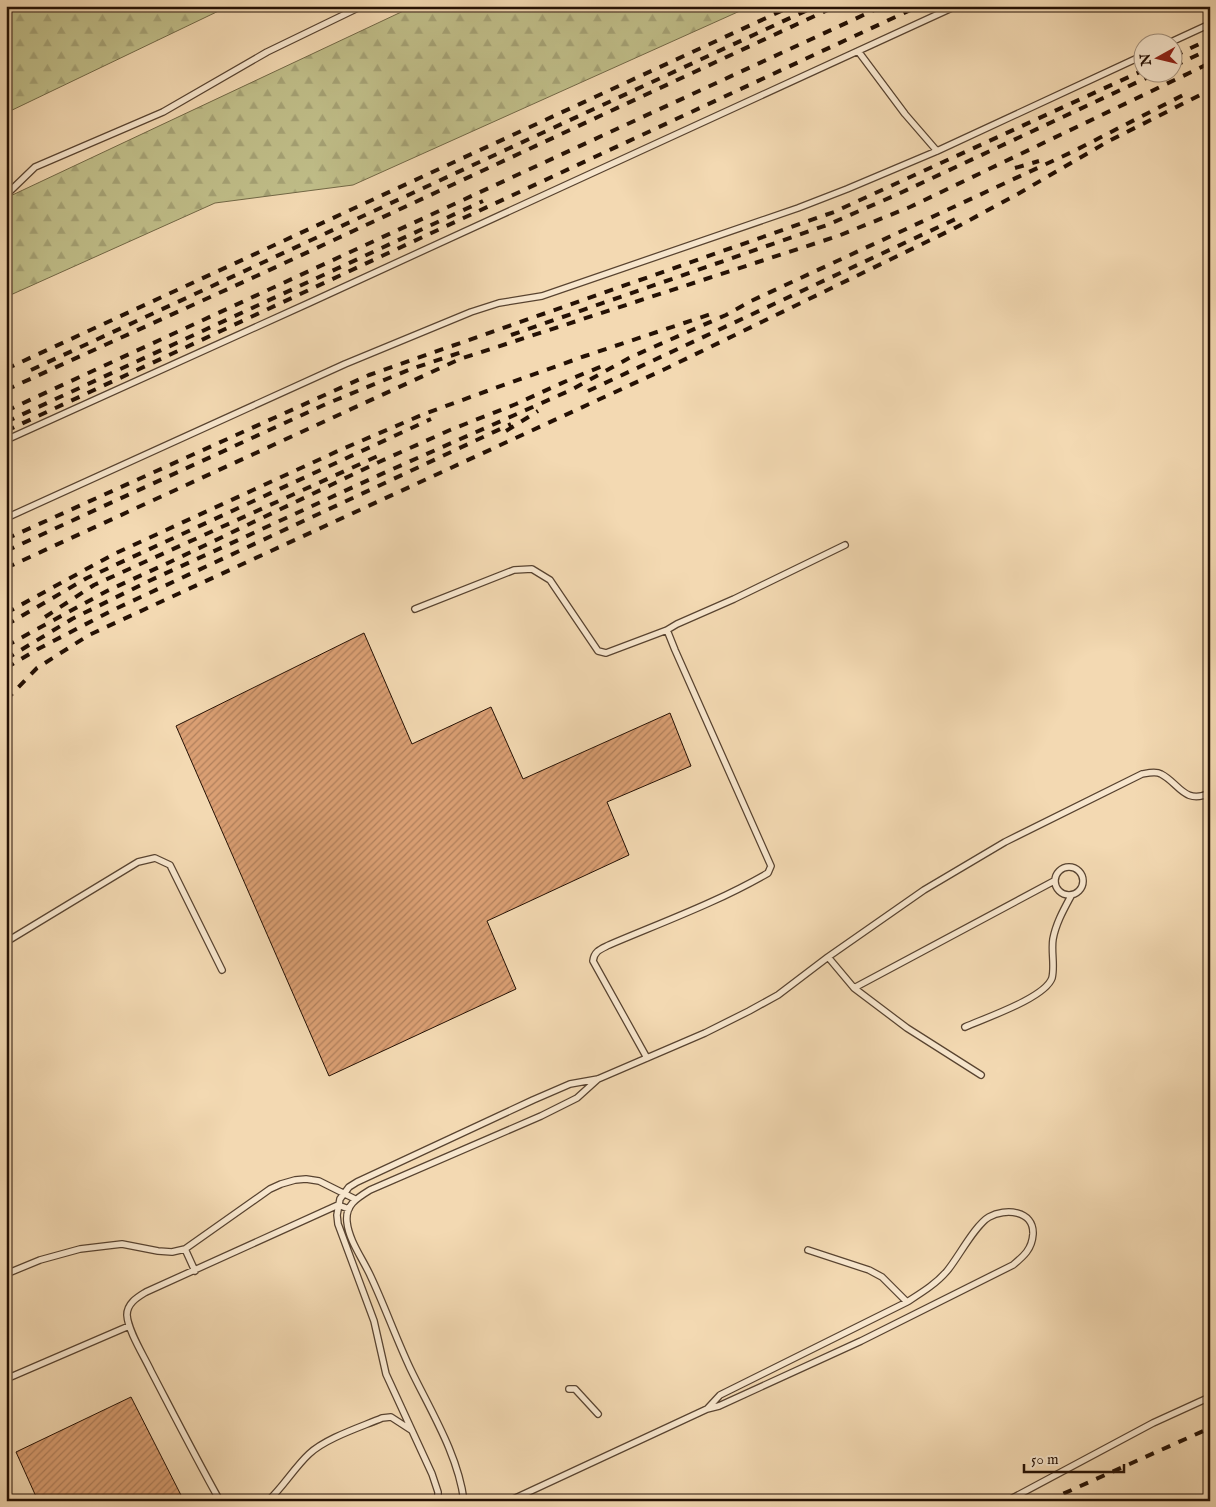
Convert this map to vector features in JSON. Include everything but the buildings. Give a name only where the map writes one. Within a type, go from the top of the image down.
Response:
[{"type":"lane","points":[[6,194],[36,167],[164,112],[267,52],[362,6]]},
{"type":"lane","points":[[6,440],[956,6]]},
{"type":"lane","points":[[1184,36],[1210,24]]},
{"type":"lane","points":[[858,51],[905,114],[937,151]]},
{"type":"lane","points":[[6,518],[345,364],[471,312],[499,303],[542,296],[798,208],[937,151],[1134,60]]},
{"type":"lane","points":[[415,609],[514,570],[532,569],[550,580],[566,601],[590,642],[598,651],[606,653],[667,630],[845,545]]},
{"type":"lane","points":[[646,1058],[593,961],[597,950],[697,908],[755,880],[768,873],[770,866],[674,650],[667,630]]},
{"type":"lane","points":[[438,1501],[438,1492],[432,1474],[386,1374],[374,1321],[338,1224],[338,1205],[344,1193],[357,1182],[379,1170],[570,1084],[598,1079],[705,1033],[778,995],[828,957],[924,890],[1005,842],[1142,774],[1152,772],[1161,774],[1183,793],[1195,797],[1210,793]]},
{"type":"lane","points":[[6,942],[138,862],[155,858],[170,864],[222,970]]},
{"type":"lane","points":[[965,1027],[1032,998],[1044,990],[1052,978],[1053,938],[1059,921],[1071,896],[1080,891],[1083,881],[1082,876],[1076,869],[1071,867],[1062,869],[1055,876],[1054,881],[1055,886],[1062,894],[1071,896]]},
{"type":"lane","points":[[854,988],[1054,881]]},
{"type":"lane","points":[[828,957],[854,988],[908,1028],[981,1075]]},
{"type":"lane","points":[[464,1501],[462,1487],[449,1450],[410,1367],[371,1276],[353,1242],[347,1221],[349,1210],[355,1199],[370,1190],[541,1116],[577,1098],[598,1079]]},
{"type":"lane","points":[[6,1274],[40,1260],[80,1249],[122,1244],[158,1252],[172,1252],[185,1249],[270,1189],[295,1180],[319,1181],[355,1199]]},
{"type":"lane","points":[[220,1501],[130,1326],[127,1313],[132,1301],[146,1292],[338,1205],[349,1210]]},
{"type":"lane","points":[[509,1501],[707,1409],[719,1406],[861,1341],[1013,1265],[1026,1256],[1032,1244],[1034,1231],[1030,1222],[1023,1215],[1011,1211],[988,1217],[980,1224],[946,1272],[928,1289],[907,1302],[720,1395],[707,1409]]},
{"type":"lane","points":[[185,1249],[195,1271]]},
{"type":"lane","points":[[808,1250],[869,1270],[882,1277],[907,1302]]},
{"type":"lane","points":[[6,1379],[130,1326]]},
{"type":"lane","points":[[569,1389],[575,1389],[598,1414]]},
{"type":"lane","points":[[1007,1501],[1154,1423],[1210,1397]]},
{"type":"lane","points":[[268,1501],[280,1490],[309,1454],[324,1444],[382,1418],[391,1417],[413,1432]]},
{"type":"green space","points":[[6,6],[229,6],[6,113]]},
{"type":"green space","points":[[414,6],[751,6],[353,185],[215,203],[6,297],[6,198]]},
{"type":"railway","points":[[6,369],[792,6]]},
{"type":"railway","points":[[31,370],[816,6]]},
{"type":"railway","points":[[6,390],[263,273],[836,6]]},
{"type":"railway","points":[[6,411],[883,6]]},
{"type":"railway","points":[[6,431],[919,6]]},
{"type":"railway","points":[[1184,51],[1210,39]]},
{"type":"railway","points":[[1184,61],[1210,49]]},
{"type":"railway","points":[[6,568],[460,359],[838,236],[910,207],[1210,63]]},
{"type":"railway","points":[[6,539],[369,375],[834,212],[1134,75]]},
{"type":"railway","points":[[511,335],[827,225],[896,195],[1138,82]]},
{"type":"railway","points":[[6,700],[37,668],[89,635],[665,369],[953,229],[1107,142],[1210,90]]},
{"type":"railway","points":[[6,659],[72,619],[149,581],[386,472],[571,390],[631,357],[726,315],[751,301],[1072,152],[1189,92]]},
{"type":"railway","points":[[1015,168],[1039,161]]},
{"type":"railway","points":[[6,422],[483,201]]},
{"type":"railway","points":[[588,391],[960,217]]},
{"type":"railway","points":[[6,613],[114,554],[340,450],[424,414],[585,356],[717,312]]},
{"type":"railway","points":[[6,551],[326,404],[411,369],[462,352]]},
{"type":"railway","points":[[6,646],[107,591],[379,462],[605,365]]},
{"type":"railway","points":[[506,431],[538,411]]},
{"type":"railway","points":[[6,625],[87,578],[431,419]]},
{"type":"railway","points":[[6,668],[113,610],[511,424]]},
{"type":"railway","points":[[45,617],[94,585],[380,455]]},
{"type":"railway","points":[[1047,1501],[1210,1428]]}]
